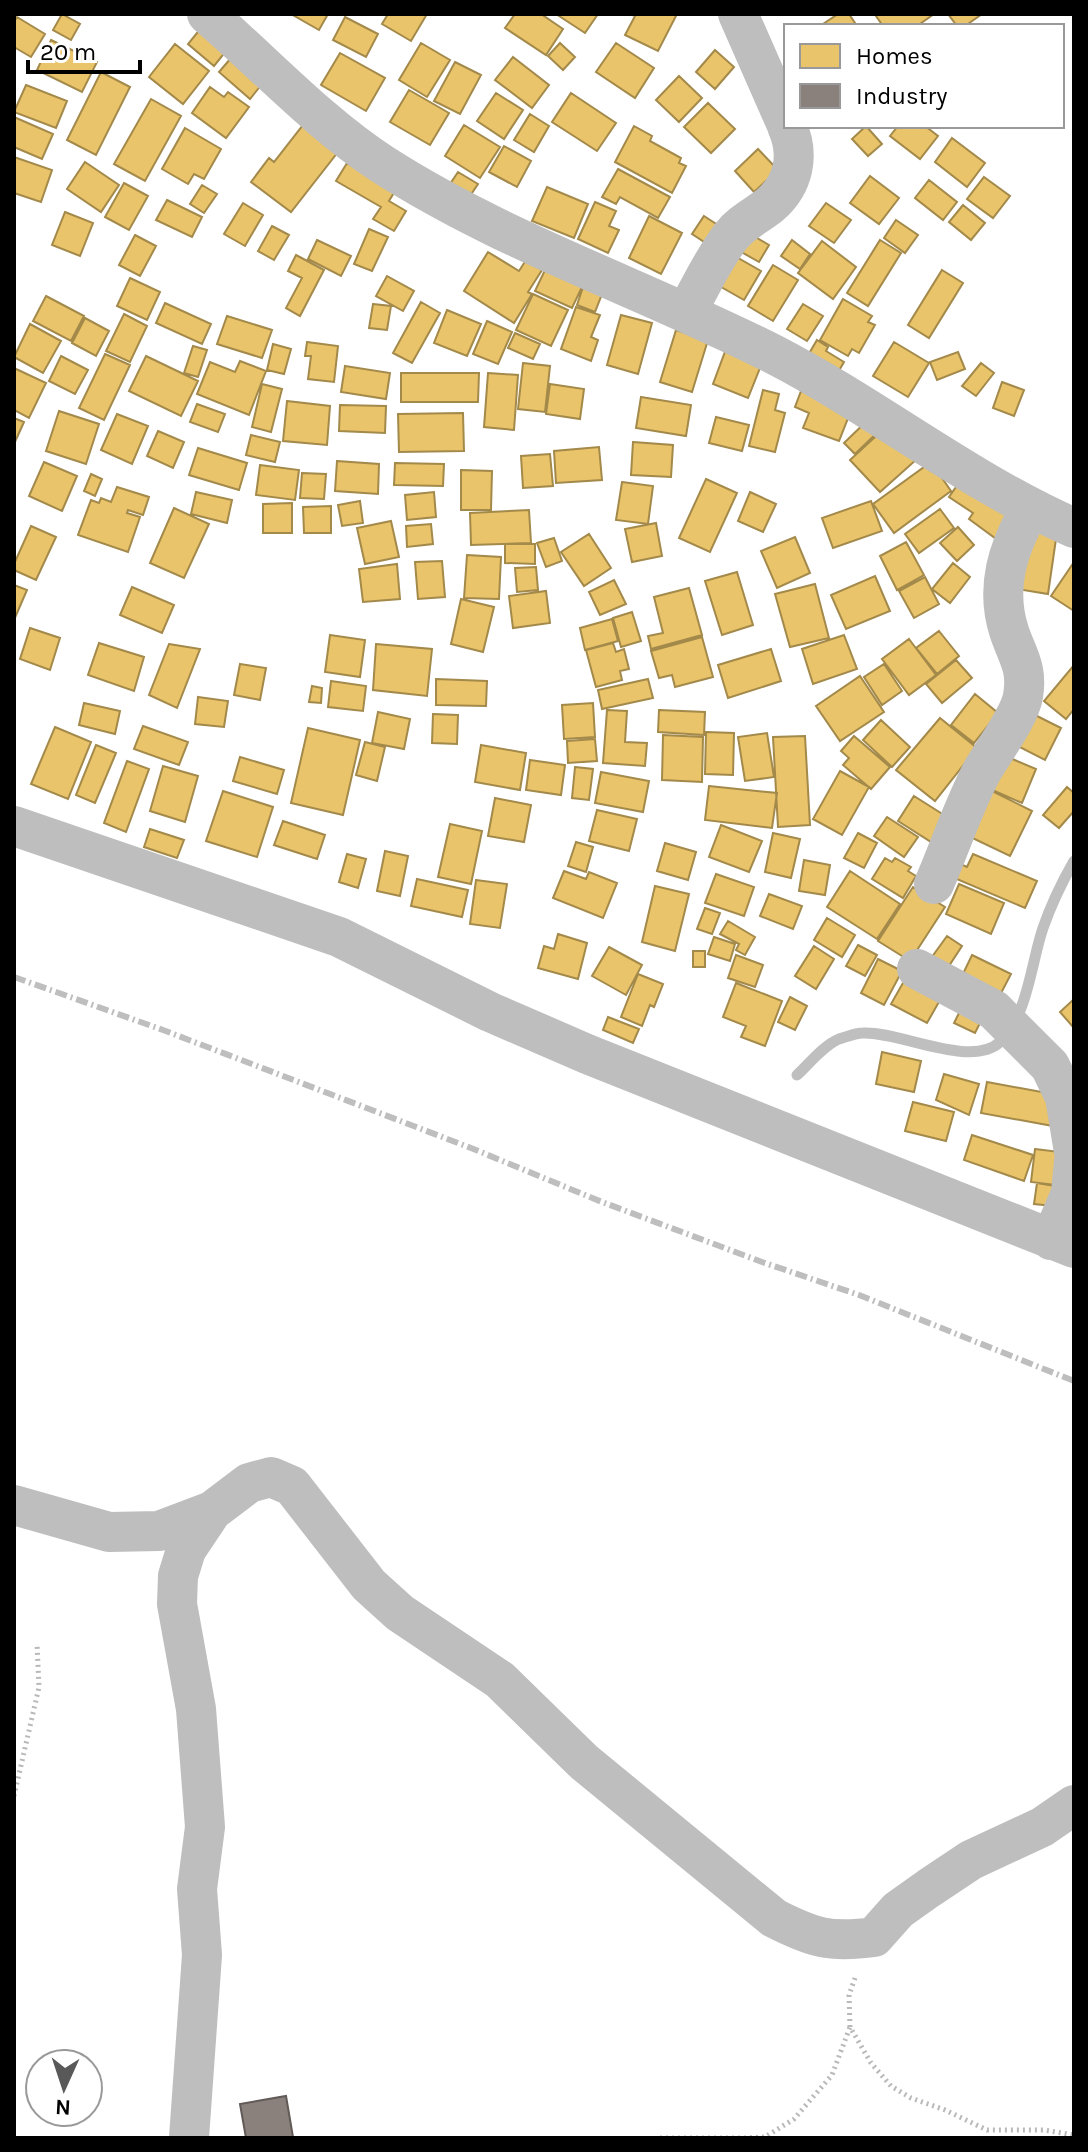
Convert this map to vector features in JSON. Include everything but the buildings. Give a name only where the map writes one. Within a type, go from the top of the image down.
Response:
[{"type":"street","points":[[207,14],[322,119],[444,202],[513,237],[777,356],[891,421],[1030,509],[1074,528]]},
{"type":"street","points":[[738,14],[784,117]]},
{"type":"street","points":[[686,313],[729,238],[745,221],[769,206],[787,188],[796,160],[788,128]]},
{"type":"street","points":[[934,884],[981,774],[1022,701],[1024,670],[1010,634],[1003,604],[1004,572],[1013,538],[1030,509]]},
{"type":"street","points":[[14,826],[339,937],[490,1012],[587,1054],[1063,1244],[1074,1161]]},
{"type":"street","points":[[917,969],[994,1010],[1050,1066],[1065,1097],[1074,1152]]},
{"type":"street","points":[[14,1505],[109,1532],[159,1531],[212,1511],[249,1483],[271,1477],[292,1486],[369,1585],[400,1613],[500,1680],[584,1762],[774,1918],[808,1936],[843,1941],[874,1937],[898,1910],[971,1860],[1042,1827],[1074,1805]]},
{"type":"street","points":[[189,2138],[202,1955],[197,1889],[205,1827],[196,1709],[177,1604],[178,1576],[186,1550],[212,1511]]},
{"type":"path","points":[[14,1796],[39,1687],[37,1643]]},
{"type":"path","points":[[660,2138],[765,2137],[794,2119],[832,2075],[850,2027],[849,1995],[861,1960],[874,1937]]},
{"type":"path","points":[[850,2027],[881,2075],[891,2086],[911,2098],[987,2130],[1044,2130],[1074,2135]]},
{"type":"waterway","points":[[797,1075],[828,1046],[839,1039],[863,1033],[971,1052],[1000,1042],[1017,1018],[1043,928],[1074,861]]},
{"type":"railway","points":[[14,977],[163,1030],[471,1148],[602,1202],[859,1295],[1074,1381]]}]
